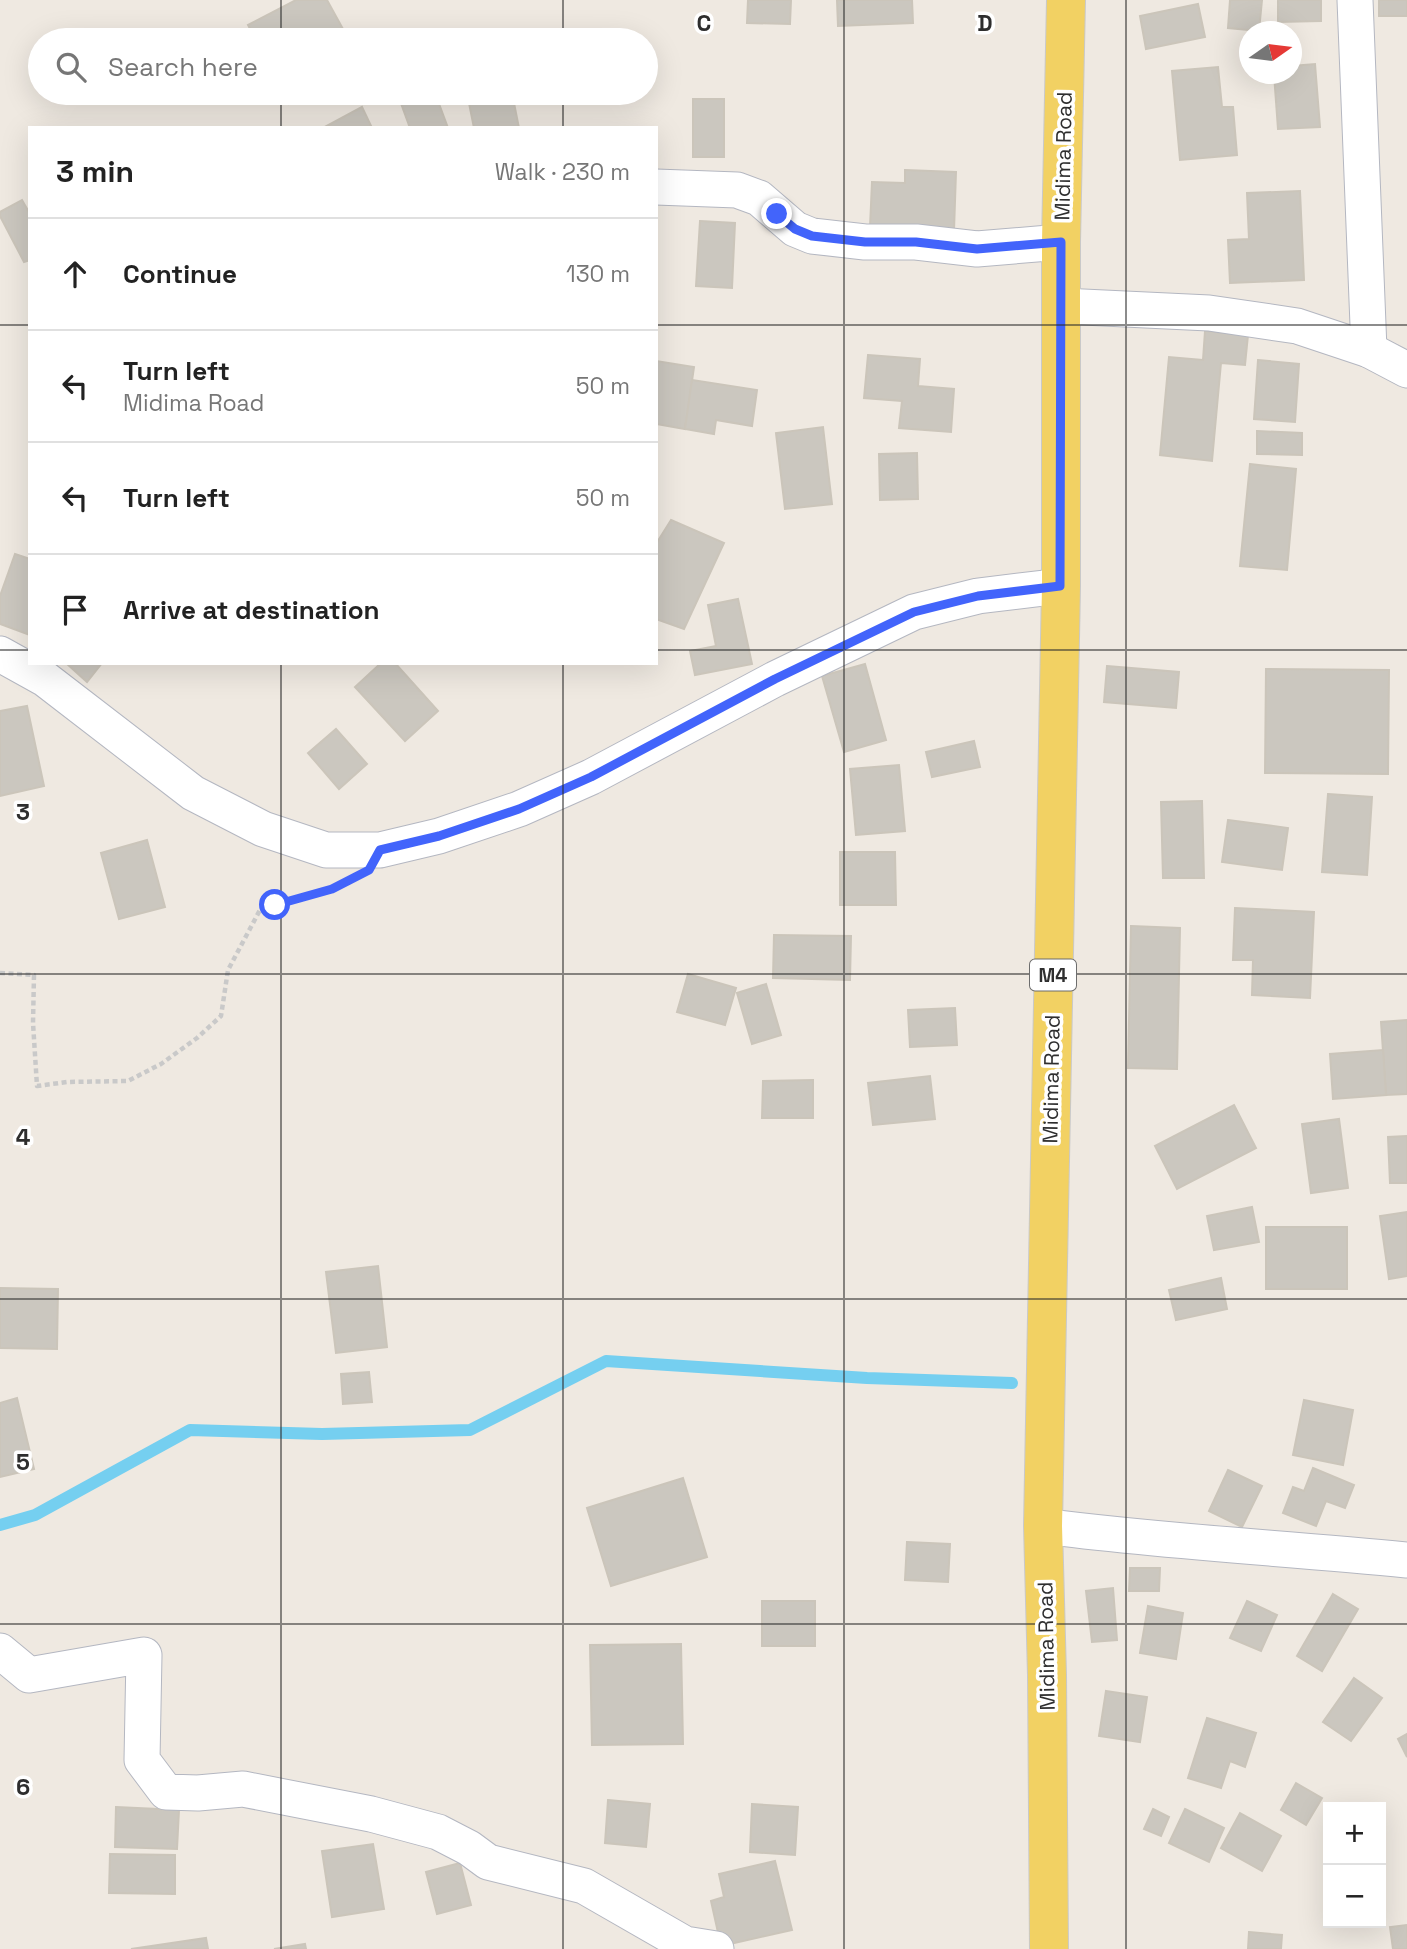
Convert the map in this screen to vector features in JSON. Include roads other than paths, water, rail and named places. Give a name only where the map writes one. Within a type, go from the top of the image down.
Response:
[{"type":"main road","name":"Midima Road","points":[[1049,1949],[1043,1526],[1060,586],[1061,242],[1066,0]]},
{"type":"street","points":[[1356,0],[1369,350]]},
{"type":"street","points":[[658,187],[737,190],[759,198],[795,229],[812,236],[865,242],[916,242],[977,249],[1061,242]]},
{"type":"street","points":[[1062,306],[1209,313],[1297,326],[1369,350],[1407,370]]},
{"type":"street","points":[[0,654],[45,679],[193,793],[263,829],[326,850],[380,850],[439,836],[519,809],[591,777],[775,679],[914,612],[978,596],[1060,586]]},
{"type":"street","points":[[1043,1526],[1122,1537],[1407,1560]]},
{"type":"street","points":[[0,1651],[29,1675],[144,1654],[142,1760],[166,1792],[198,1793],[243,1789],[371,1814],[438,1832],[469,1848],[488,1862],[584,1886],[685,1944],[716,1949]]},
{"type":"waterway","points":[[0,1525],[35,1515],[190,1430],[322,1434],[470,1430],[606,1361],[867,1378],[1012,1383]]}]
